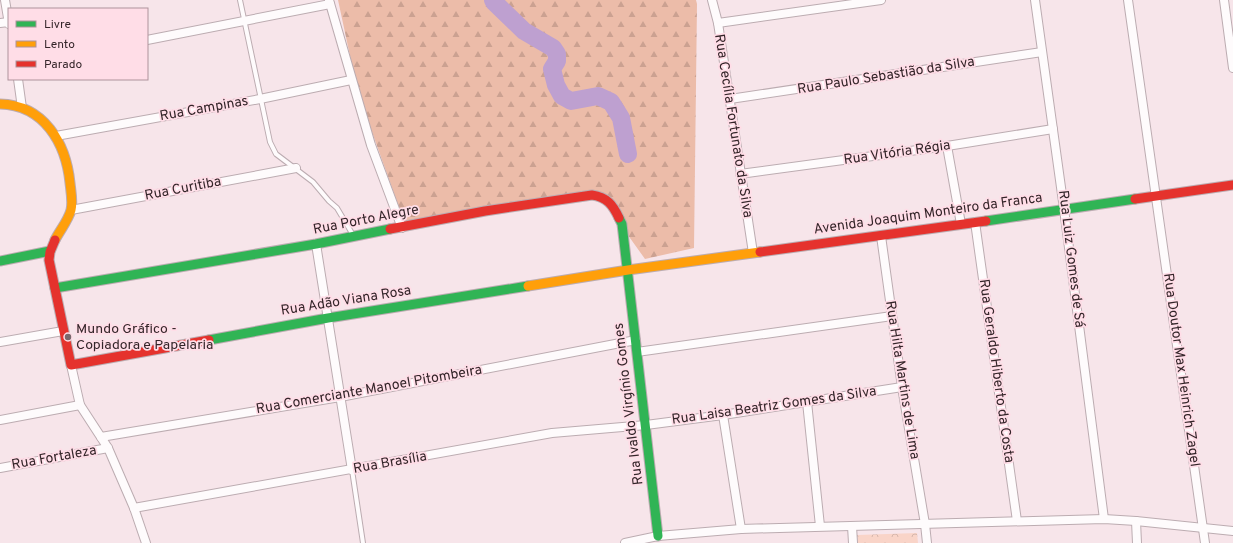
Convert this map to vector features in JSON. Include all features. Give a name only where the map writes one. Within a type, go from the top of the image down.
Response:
[{"type":"street","points":[[5,0],[8,17]]},
{"type":"street","name":"Rua Cecília Fortunato da Silva","points":[[712,0],[718,23],[753,253]]},
{"type":"street","points":[[718,23],[881,0]]},
{"type":"street","name":"Rua Luiz Gomes de Sá","points":[[1034,0],[1064,209],[1104,519]]},
{"type":"street","name":"Rua Doutor Max Heinrich Zagel","points":[[1128,0],[1205,543]]},
{"type":"street","points":[[1224,0],[1233,68]]},
{"type":"street","points":[[148,40],[244,21],[329,2],[371,145],[402,228]]},
{"type":"street","name":"Rua Paulo Sebastião da Silva","points":[[730,99],[1042,52]]},
{"type":"street","points":[[18,80],[22,108]]},
{"type":"street","name":"Rua Campinas","points":[[56,136],[260,99],[351,80]]},
{"type":"street","points":[[0,104],[9,104],[22,108],[39,119],[56,136],[68,165],[71,210],[50,251],[49,260],[70,365],[80,405],[108,448],[134,508],[146,543]]},
{"type":"street","name":"Rua Vitória Régia","points":[[740,174],[947,146],[1053,129]]},
{"type":"street","points":[[947,146],[961,224]]},
{"type":"street","name":"Rua Curitiba","points":[[71,210],[296,168]]},
{"type":"street","name":"Avenida Joaquim Monteiro da Franca","points":[[628,270],[1233,186]]},
{"type":"street","name":"Rua Porto Alegre","points":[[55,288],[316,244],[485,211],[592,195],[607,199],[622,224],[628,270]]},
{"type":"street","name":"Rua Geraldo Hiberto da Costa","points":[[975,222],[1017,521]]},
{"type":"street","name":"Rua Hilta Martins de Lima","points":[[881,236],[902,387],[927,543]]},
{"type":"street","points":[[316,244],[352,470]]},
{"type":"street","points":[[0,261],[50,251]]},
{"type":"street","name":"Rua Adão Viana Rosa","points":[[70,365],[328,318],[628,270]]},
{"type":"street","name":"Rua Ivaldo Virgínio Gomes","points":[[628,270],[658,536]]},
{"type":"street","points":[[637,352],[892,316]]},
{"type":"street","points":[[0,342],[63,331]]},
{"type":"street","name":"Rua Comerciante Manoel Pitombeira","points":[[101,438],[340,397],[636,340]]},
{"type":"street","name":"Rua Laisa Beatriz Gomes da Silva","points":[[646,425],[723,415],[902,387]]},
{"type":"street","points":[[807,402],[820,526]]},
{"type":"street","points":[[0,420],[80,405]]},
{"type":"street","points":[[723,415],[741,529]]},
{"type":"street","name":"Rua Brasília","points":[[134,508],[552,433],[646,425]]},
{"type":"street","name":"Rua Fortaleza","points":[[0,468],[108,448]]},
{"type":"street","points":[[625,543],[658,536],[741,529],[1104,519],[1233,531]]},
{"type":"street","points":[[1136,521],[1137,543]]},
{"type":"street","points":[[852,526],[853,543]]},
{"type":"lane","points":[[240,0],[260,99],[272,148],[276,154],[313,182],[337,208],[354,237]]},
{"type":"lane","points":[[352,470],[363,543]]},
{"type":"green space","points":[[338,0],[696,0],[694,248],[645,259],[600,196],[405,224],[358,93]]},
{"type":"green space","points":[[917,533],[918,543],[858,543],[857,535]]},
{"type":"waterway","points":[[493,0],[524,31],[553,48],[557,54],[557,61],[552,69],[556,85],[562,96],[571,101],[598,96],[611,102],[621,118],[628,154]]},
{"type":"traffic: fast","points":[[986,221],[1135,199]]},
{"type":"traffic: fast","points":[[619,218],[622,224],[658,536]]},
{"type":"traffic: fast","points":[[55,288],[316,244],[390,229]]},
{"type":"traffic: fast","points":[[0,261],[50,251]]},
{"type":"traffic: fast","points":[[209,340],[328,318],[528,286]]},
{"type":"traffic: slow","points":[[0,104],[15,106],[29,111],[40,119],[50,129],[64,154],[68,168],[72,207],[68,218],[55,240]]},
{"type":"traffic: slow","points":[[528,286],[628,270],[760,252]]},
{"type":"traffic: jam","points":[[1135,199],[1233,185]]},
{"type":"traffic: jam","points":[[390,229],[485,211],[592,195],[609,202],[619,218]]},
{"type":"traffic: jam","points":[[760,252],[986,221]]},
{"type":"traffic: jam","points":[[55,240],[50,252],[49,260],[71,365],[209,340]]},
{"type":"place","name":"Mundo Gráfico - Copiadora e Papelaria","points":[[68,337]]}]
